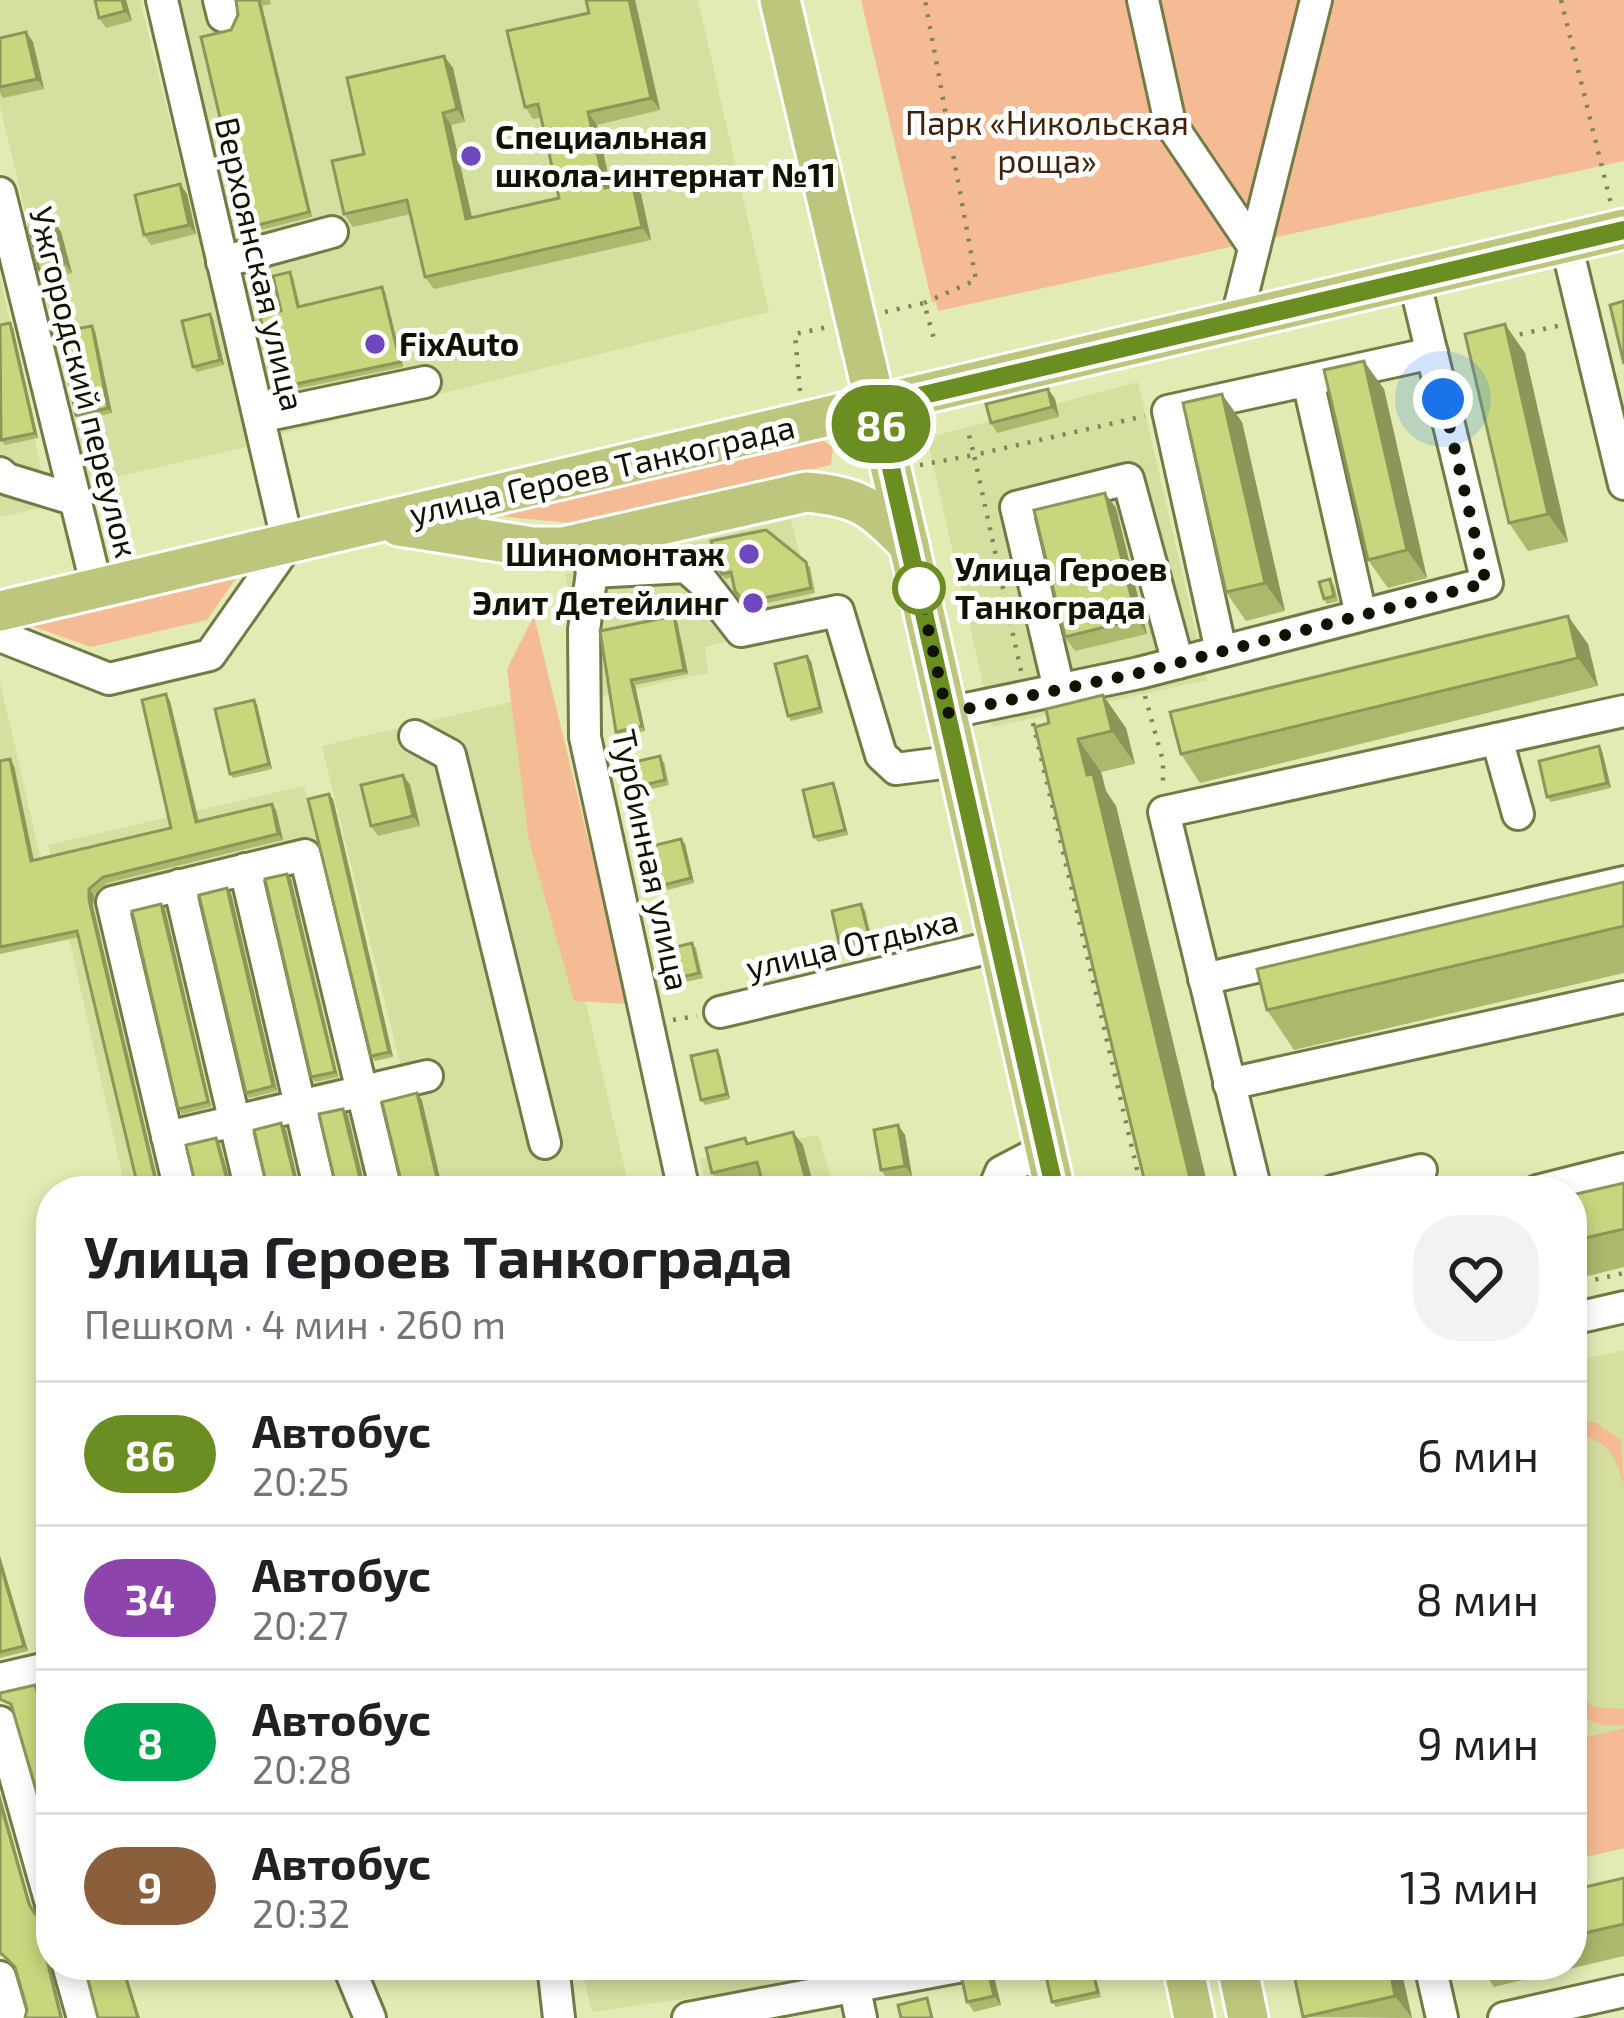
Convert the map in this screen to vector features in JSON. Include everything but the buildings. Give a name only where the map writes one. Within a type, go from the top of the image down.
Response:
[{"type":"main road","points":[[781,0],[1052,1176]]},
{"type":"main road","name":"улица Героев Танкограда","points":[[0,611],[1621,230]]},
{"type":"main road","points":[[376,523],[588,557],[806,492],[848,496],[877,513],[910,546]]},
{"type":"main road","points":[[1186,1980],[1194,2018]]},
{"type":"main road","points":[[1240,1980],[1248,2018]]},
{"type":"street","name":"Верхоянская улица","points":[[162,0],[288,544]]},
{"type":"street","points":[[1143,0],[1170,123],[1254,247]]},
{"type":"street","points":[[1236,321],[1316,0]]},
{"type":"street","name":"Ужгородский переулок","points":[[1,197],[97,588]]},
{"type":"street","points":[[222,262],[332,232]]},
{"type":"street","points":[[1566,243],[1624,484]]},
{"type":"street","points":[[947,713],[1139,673],[1486,583],[1414,279]]},
{"type":"street","points":[[1221,651],[1168,411],[1432,353]]},
{"type":"street","points":[[1308,381],[1361,616]]},
{"type":"street","points":[[259,417],[424,382]]},
{"type":"street","points":[[0,473],[76,500]]},
{"type":"street","points":[[1059,689],[1016,507],[1128,479],[1178,662]]},
{"type":"street","points":[[0,636],[109,679],[210,655],[288,544]]},
{"type":"street","points":[[588,557],[686,568],[704,582],[741,631],[838,611],[881,755],[896,769],[958,761]]},
{"type":"street","name":"Турбинная улица","points":[[588,557],[585,736],[681,1176]]},
{"type":"street","points":[[1252,1176],[1164,812],[1624,711]]},
{"type":"street","points":[[415,736],[450,755],[545,1143]]},
{"type":"street","points":[[1497,739],[1518,814]]},
{"type":"street","points":[[176,1176],[112,902],[305,855],[382,1176]]},
{"type":"street","points":[[245,869],[316,1176]]},
{"type":"street","points":[[1204,979],[1624,882]]},
{"type":"street","points":[[179,885],[248,1176]]},
{"type":"street","name":"улица Отдыха","points":[[720,1012],[1000,945]]},
{"type":"street","points":[[1229,1084],[1624,997]]},
{"type":"street","points":[[167,1137],[427,1076]]},
{"type":"street","points":[[999,1176],[1046,1149]]},
{"type":"street","points":[[1587,1178],[1624,1169]]},
{"type":"street","points":[[1396,1176],[1421,1170]]},
{"type":"street","points":[[1587,1316],[1624,1307]]},
{"type":"street","points":[[0,1679],[36,1671]]},
{"type":"street","points":[[0,1722],[36,1850]]},
{"type":"street","points":[[0,1978],[12,2018]]},
{"type":"street","points":[[72,1980],[83,2018]]},
{"type":"street","points":[[354,1980],[370,2018]]},
{"type":"street","points":[[555,1980],[559,2018]]},
{"type":"street","points":[[688,2018],[903,1980]]},
{"type":"street","points":[[1433,1980],[1442,2018]]},
{"type":"street","points":[[1504,2018],[1585,2009],[1624,1991]]},
{"type":"path","points":[[924,302],[976,280],[925,0]]},
{"type":"path","points":[[1561,0],[1621,230]]},
{"type":"path","points":[[1497,339],[1584,320]]},
{"type":"path","points":[[1139,1176],[974,455],[1168,411]]},
{"type":"path","points":[[1139,673],[1163,761],[1164,812]]},
{"type":"path","points":[[649,1024],[720,1012]]},
{"type":"path","points":[[1587,1282],[1624,1273]]},
{"type":"shaded area","points":[[0,0],[140,0],[250,446],[90,483],[0,106]]},
{"type":"shaded area","name":"Специальная школа-интернат №11","points":[[174,0],[698,0],[769,312],[272,436]]},
{"type":"shaded area","points":[[0,276],[49,506],[0,517]]},
{"type":"shaded area","points":[[1138,382],[1207,680],[993,727],[927,438]]},
{"type":"shaded area","points":[[791,519],[816,620],[705,647],[708,673],[594,698],[565,574]]},
{"type":"shaded area","points":[[0,681],[58,935],[0,952]]},
{"type":"shaded area","points":[[515,701],[626,1176],[123,1176],[48,845],[304,786],[372,1098],[433,1085],[426,1056],[400,1064],[322,746]]},
{"type":"shaded area","points":[[818,1135],[830,1176],[704,1176],[700,1159]]},
{"type":"shaded area","points":[[1624,1350],[1624,1848],[1587,1857],[1587,1359]]},
{"type":"shaded area","points":[[585,1980],[819,1980],[592,2012]]},
{"type":"green space","name":"Парк «Никольская роща»","points":[[861,0],[1624,0],[1624,161],[938,311],[932,302]]},
{"type":"green space","points":[[821,439],[833,448],[831,465],[570,523],[499,516]]},
{"type":"green space","points":[[236,578],[207,620],[91,647],[32,626]]},
{"type":"green space","points":[[534,616],[628,1004],[574,1001],[529,841],[507,669]]},
{"type":"green space","points":[[1587,1421],[1621,1440],[1624,1486],[1608,1450],[1587,1437]]},
{"type":"green space","points":[[1587,1701],[1594,1707],[1624,1709],[1624,1725],[1587,1720]]},
{"type":"green space","points":[[1624,1728],[1624,1848],[1587,1857],[1587,1737]]},
{"type":"bus line","name":"86","points":[[1052,1176],[877,406],[1624,230]]},
{"type":"place","name":"Специальная школа-интернат №11","points":[[471,156]]},
{"type":"place","name":"FixAuto","points":[[375,344]]},
{"type":"place","name":"Шиномонтаж","points":[[749,554]]},
{"type":"place","name":"Улица Героев Танкограда","points":[[919,588]]},
{"type":"place","name":"Элит Детейлинг","points":[[753,603]]},
{"type":"route","points":[[919,588],[947,713],[1139,673],[1486,583],[1443,399]]}]
